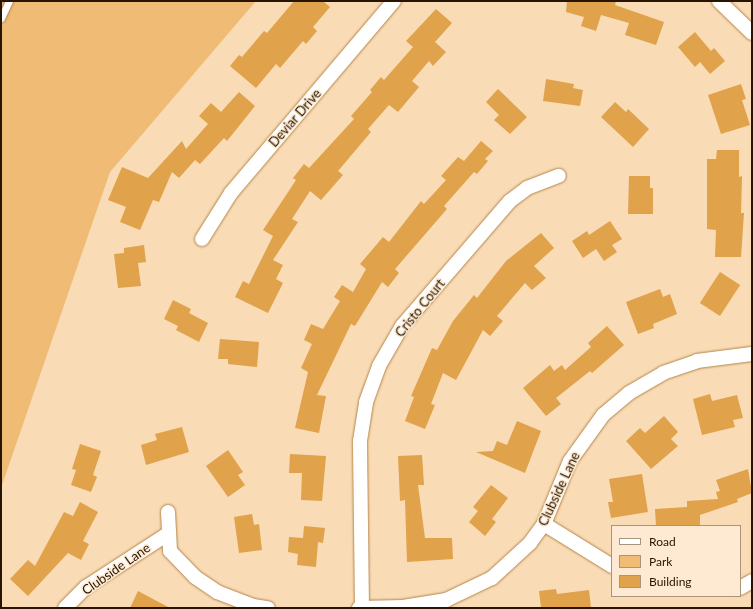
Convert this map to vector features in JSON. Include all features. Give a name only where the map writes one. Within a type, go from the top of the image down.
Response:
[{"type":"street","name":"Deviar Drive","points":[[202,239],[231,193],[394,1]]},
{"type":"street","points":[[719,1],[752,33]]},
{"type":"street","name":"Cristo Court","points":[[361,608],[360,442],[366,402],[379,366],[402,326],[510,201],[527,188],[559,176]]},
{"type":"street","name":"Clubside Lane","points":[[361,608],[420,606],[466,592],[492,578],[511,563],[530,543],[544,524],[570,461],[580,443],[603,415],[629,393],[663,373],[698,361],[752,354]]},
{"type":"street","name":"Clubside Lane","points":[[168,512],[170,551],[195,577],[217,592],[253,606],[268,608]]},
{"type":"street","points":[[544,524],[611,565]]},
{"type":"street","name":"Clubside Lane","points":[[65,608],[86,587],[169,532]]},
{"type":"street","points":[[741,587],[752,581]]},
{"type":"lane","points":[[1,18],[10,1]]},
{"type":"green space","points":[[1,1],[256,1],[110,172],[1,488]]},
{"type":"building","points":[[294,1],[323,1],[330,7],[313,27],[317,31],[306,44],[303,41],[280,68],[276,64],[256,88],[230,66],[239,55],[242,57],[264,31],[267,33]]},
{"type":"building","points":[[567,1],[616,1],[615,5],[664,22],[656,45],[625,35],[629,23],[601,15],[596,31],[581,26],[584,17],[566,12]]},
{"type":"building","points":[[436,9],[452,23],[435,42],[446,52],[433,66],[429,61],[412,81],[419,87],[398,112],[389,105],[368,129],[371,132],[338,171],[343,175],[321,200],[310,191],[292,219],[298,222],[273,260],[283,265],[276,279],[283,283],[268,313],[235,297],[243,281],[249,284],[273,236],[263,230],[296,180],[293,178],[304,164],[309,168],[354,119],[351,116],[372,92],[370,90],[381,77],[384,80],[413,47],[406,41]]},
{"type":"building","points":[[695,32],[711,51],[714,48],[725,61],[710,74],[700,62],[695,67],[678,47]]},
{"type":"building","points":[[546,79],[574,84],[573,88],[583,90],[580,106],[543,101]]},
{"type":"building","points":[[741,84],[746,99],[742,100],[750,125],[721,134],[708,95]]},
{"type":"building","points":[[498,89],[527,117],[510,134],[494,120],[499,115],[486,102]]},
{"type":"building","points":[[239,92],[255,106],[227,141],[224,138],[200,164],[195,160],[179,178],[172,172],[159,202],[153,200],[140,230],[120,222],[126,207],[108,200],[122,167],[148,178],[182,141],[186,149],[208,124],[199,116],[211,103],[221,112]]},
{"type":"building","points":[[615,102],[626,112],[628,109],[649,129],[633,147],[601,117]]},
{"type":"building","points":[[481,141],[493,151],[485,159],[488,161],[477,174],[474,172],[444,206],[447,209],[395,269],[399,273],[388,287],[382,282],[355,326],[351,324],[317,395],[326,396],[319,433],[295,428],[308,372],[301,368],[312,344],[304,340],[311,324],[323,329],[340,301],[334,297],[342,285],[353,292],[366,269],[360,264],[383,237],[389,242],[421,201],[424,204],[446,180],[441,176],[458,157],[464,161]]},
{"type":"building","points":[[717,150],[739,150],[739,177],[742,176],[741,213],[744,213],[741,257],[715,257],[716,230],[707,229],[707,159],[716,159]]},
{"type":"building","points":[[629,176],[650,176],[650,188],[653,188],[653,214],[628,214]]},
{"type":"building","points":[[610,221],[622,239],[612,245],[617,252],[604,261],[596,249],[583,258],[572,241],[587,231],[589,235]]},
{"type":"building","points":[[541,233],[554,248],[534,266],[546,278],[532,290],[525,283],[497,316],[503,321],[490,336],[483,330],[456,380],[443,373],[431,404],[435,405],[425,429],[405,421],[414,397],[411,396],[432,348],[437,350],[453,321],[474,295],[477,298],[506,261]]},
{"type":"building","points":[[144,245],[146,262],[138,263],[141,286],[118,288],[114,254],[124,253],[124,248]]},
{"type":"building","points":[[720,272],[740,285],[720,316],[700,303]]},
{"type":"building","points":[[660,289],[663,297],[670,294],[677,314],[653,324],[654,328],[638,334],[626,302]]},
{"type":"building","points":[[173,300],[191,309],[189,313],[208,323],[199,342],[176,330],[178,326],[164,319]]},
{"type":"building","points":[[607,326],[624,345],[592,373],[590,371],[556,398],[561,404],[546,416],[523,388],[550,365],[554,371],[562,365],[565,370],[591,347],[588,343]]},
{"type":"building","points":[[220,339],[259,342],[257,367],[228,364],[228,359],[218,359]]},
{"type":"building","points":[[710,394],[712,401],[737,395],[743,418],[733,420],[735,427],[702,435],[693,399]]},
{"type":"building","points":[[664,416],[678,432],[671,439],[678,446],[651,469],[626,441],[640,428],[645,433]]},
{"type":"building","points":[[517,421],[541,431],[525,473],[476,452],[493,451],[497,441],[507,445]]},
{"type":"building","points":[[182,427],[189,452],[146,465],[141,445],[157,440],[155,434]]},
{"type":"building","points":[[80,444],[101,451],[93,475],[97,477],[91,492],[71,485],[76,470],[72,469]]},
{"type":"building","points":[[228,450],[243,472],[238,475],[245,485],[228,497],[206,466]]},
{"type":"building","points":[[290,454],[326,456],[322,501],[301,500],[302,473],[289,473]]},
{"type":"building","points":[[422,455],[424,485],[418,485],[425,538],[452,538],[453,559],[407,562],[405,500],[400,501],[398,456]]},
{"type":"building","points":[[748,469],[752,493],[737,499],[738,502],[700,515],[700,525],[656,525],[655,509],[687,507],[687,501],[718,499],[716,492],[720,491],[716,480]]},
{"type":"building","points":[[642,474],[648,512],[611,518],[608,502],[613,502],[609,479]]},
{"type":"building","points":[[491,485],[508,498],[492,519],[496,522],[485,536],[469,522],[478,511],[473,507]]},
{"type":"building","points":[[80,502],[98,512],[83,541],[89,544],[81,560],[68,553],[28,596],[10,579],[28,560],[35,566],[64,512],[73,516]]},
{"type":"building","points":[[252,514],[254,525],[259,524],[262,550],[239,553],[234,517]]},
{"type":"building","points":[[304,526],[325,528],[323,543],[318,542],[316,567],[297,565],[298,554],[288,552],[289,537],[303,538]]},
{"type":"building","points":[[556,589],[557,594],[589,590],[591,608],[541,608],[539,591]]},
{"type":"building","points":[[138,591],[170,608],[130,608]]}]
